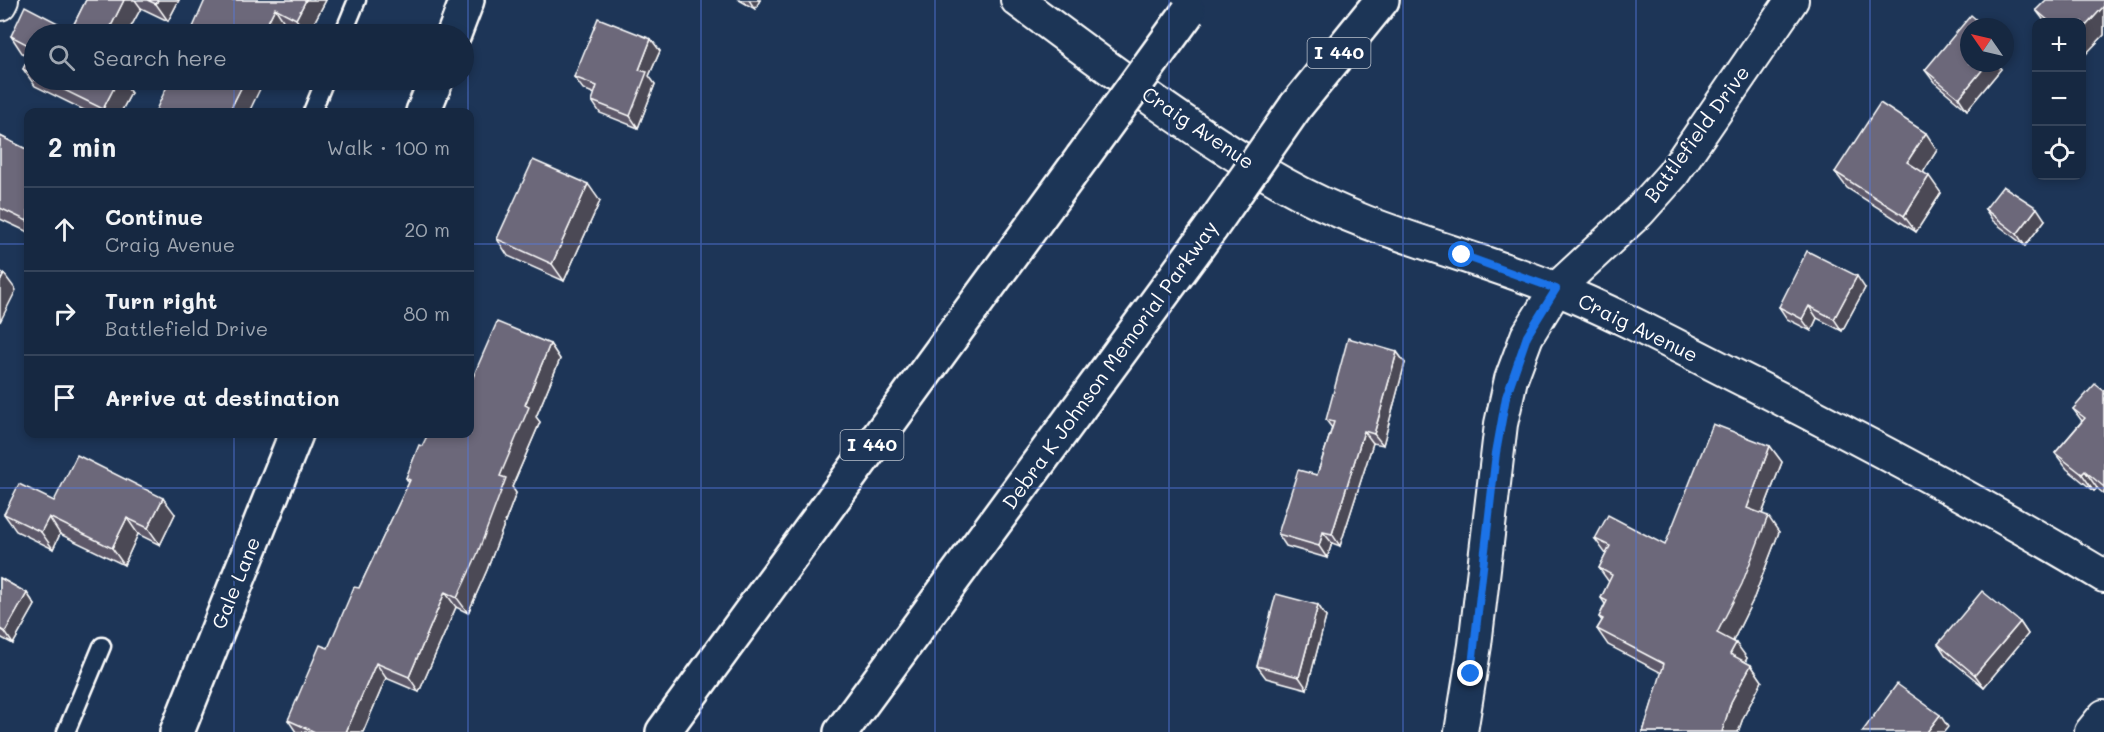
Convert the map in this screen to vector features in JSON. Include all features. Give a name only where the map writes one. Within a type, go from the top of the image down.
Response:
[{"type":"main road","points":[[458,24],[467,0]]},
{"type":"main road","name":"Debra K Johnson Memorial Parkway","points":[[841,732],[1212,228],[1296,106],[1382,0]]},
{"type":"main road","name":"I 440","points":[[663,732],[1192,6]]},
{"type":"main road","points":[[425,108],[432,90]]},
{"type":"main road","name":"Gale Lane","points":[[177,732],[294,438]]},
{"type":"street","name":"Craig Avenue","points":[[1017,0],[1211,139],[1283,184],[1361,220],[1556,289],[1672,344],[1859,438],[2034,534],[2104,576]]},
{"type":"street","name":"Battlefield Drive","points":[[1461,732],[1475,645],[1496,453],[1511,379],[1527,336],[1556,289],[1639,212],[1673,174],[1791,0]]},
{"type":"street","points":[[2091,732],[2104,717]]},
{"type":"lane","points":[[347,24],[357,0]]},
{"type":"lane","points":[[314,108],[322,90]]},
{"type":"lane","points":[[66,732],[102,646]]},
{"type":"building","points":[[86,0],[124,0],[112,24],[74,24]]},
{"type":"building","points":[[205,0],[306,0],[296,19],[275,8],[267,24],[194,24]]},
{"type":"building","points":[[2046,0],[2104,0],[2104,6],[2086,26],[2086,18],[2045,18],[2036,10]]},
{"type":"building","points":[[25,6],[60,24],[24,24],[24,43],[11,36]]},
{"type":"building","points":[[598,18],[651,39],[639,70],[647,72],[630,116],[592,101],[597,86],[574,77]]},
{"type":"building","points":[[1960,28],[1960,72],[1981,72],[1959,98],[1925,70]]},
{"type":"building","points":[[64,90],[113,90],[104,108]]},
{"type":"building","points":[[165,90],[240,90],[231,108],[157,108]]},
{"type":"building","points":[[1880,103],[1926,133],[1907,162],[1929,176],[1904,216],[1835,172]]},
{"type":"building","points":[[0,136],[24,148],[24,220],[0,208]]},
{"type":"building","points":[[533,160],[588,184],[552,264],[497,239]]},
{"type":"building","points":[[2003,186],[2037,208],[2017,234],[1985,209]]},
{"type":"building","points":[[1807,251],[1857,276],[1834,319],[1809,306],[1802,319],[1779,307]]},
{"type":"building","points":[[497,322],[550,344],[525,405],[529,407],[500,476],[506,478],[477,555],[457,598],[445,592],[409,677],[376,663],[346,732],[315,732],[288,720],[320,645],[328,648],[354,587],[359,588],[410,480],[406,478],[419,445],[422,446],[426,438],[474,438],[474,375]]},
{"type":"building","points":[[1348,338],[1397,352],[1374,434],[1364,431],[1332,534],[1323,532],[1319,546],[1278,534],[1298,470],[1317,475],[1334,422],[1326,420]]},
{"type":"building","points":[[2095,384],[2104,391],[2104,487],[2085,471],[2082,474],[2055,453],[2085,418],[2073,409]]},
{"type":"building","points":[[1713,424],[1770,446],[1747,508],[1768,516],[1742,584],[1717,633],[1736,643],[1730,654],[1751,665],[1731,702],[1722,732],[1643,732],[1664,664],[1597,629],[1603,619],[1599,617],[1607,601],[1601,598],[1612,575],[1599,568],[1610,546],[1595,539],[1608,515],[1665,545]]},
{"type":"building","points":[[77,455],[163,498],[148,528],[127,518],[112,548],[49,517],[41,532],[4,514],[19,484],[54,501]]},
{"type":"building","points":[[0,578],[27,593],[5,632],[0,629]]},
{"type":"building","points":[[1982,591],[2020,622],[1975,675],[1938,644]]},
{"type":"building","points":[[1276,594],[1318,605],[1299,677],[1257,666]]},
{"type":"building","points":[[1897,684],[1940,715],[1927,732],[1862,732]]},
{"type":"route","points":[[1462,255],[1556,289],[1527,336],[1506,397],[1496,453],[1471,674]]}]
